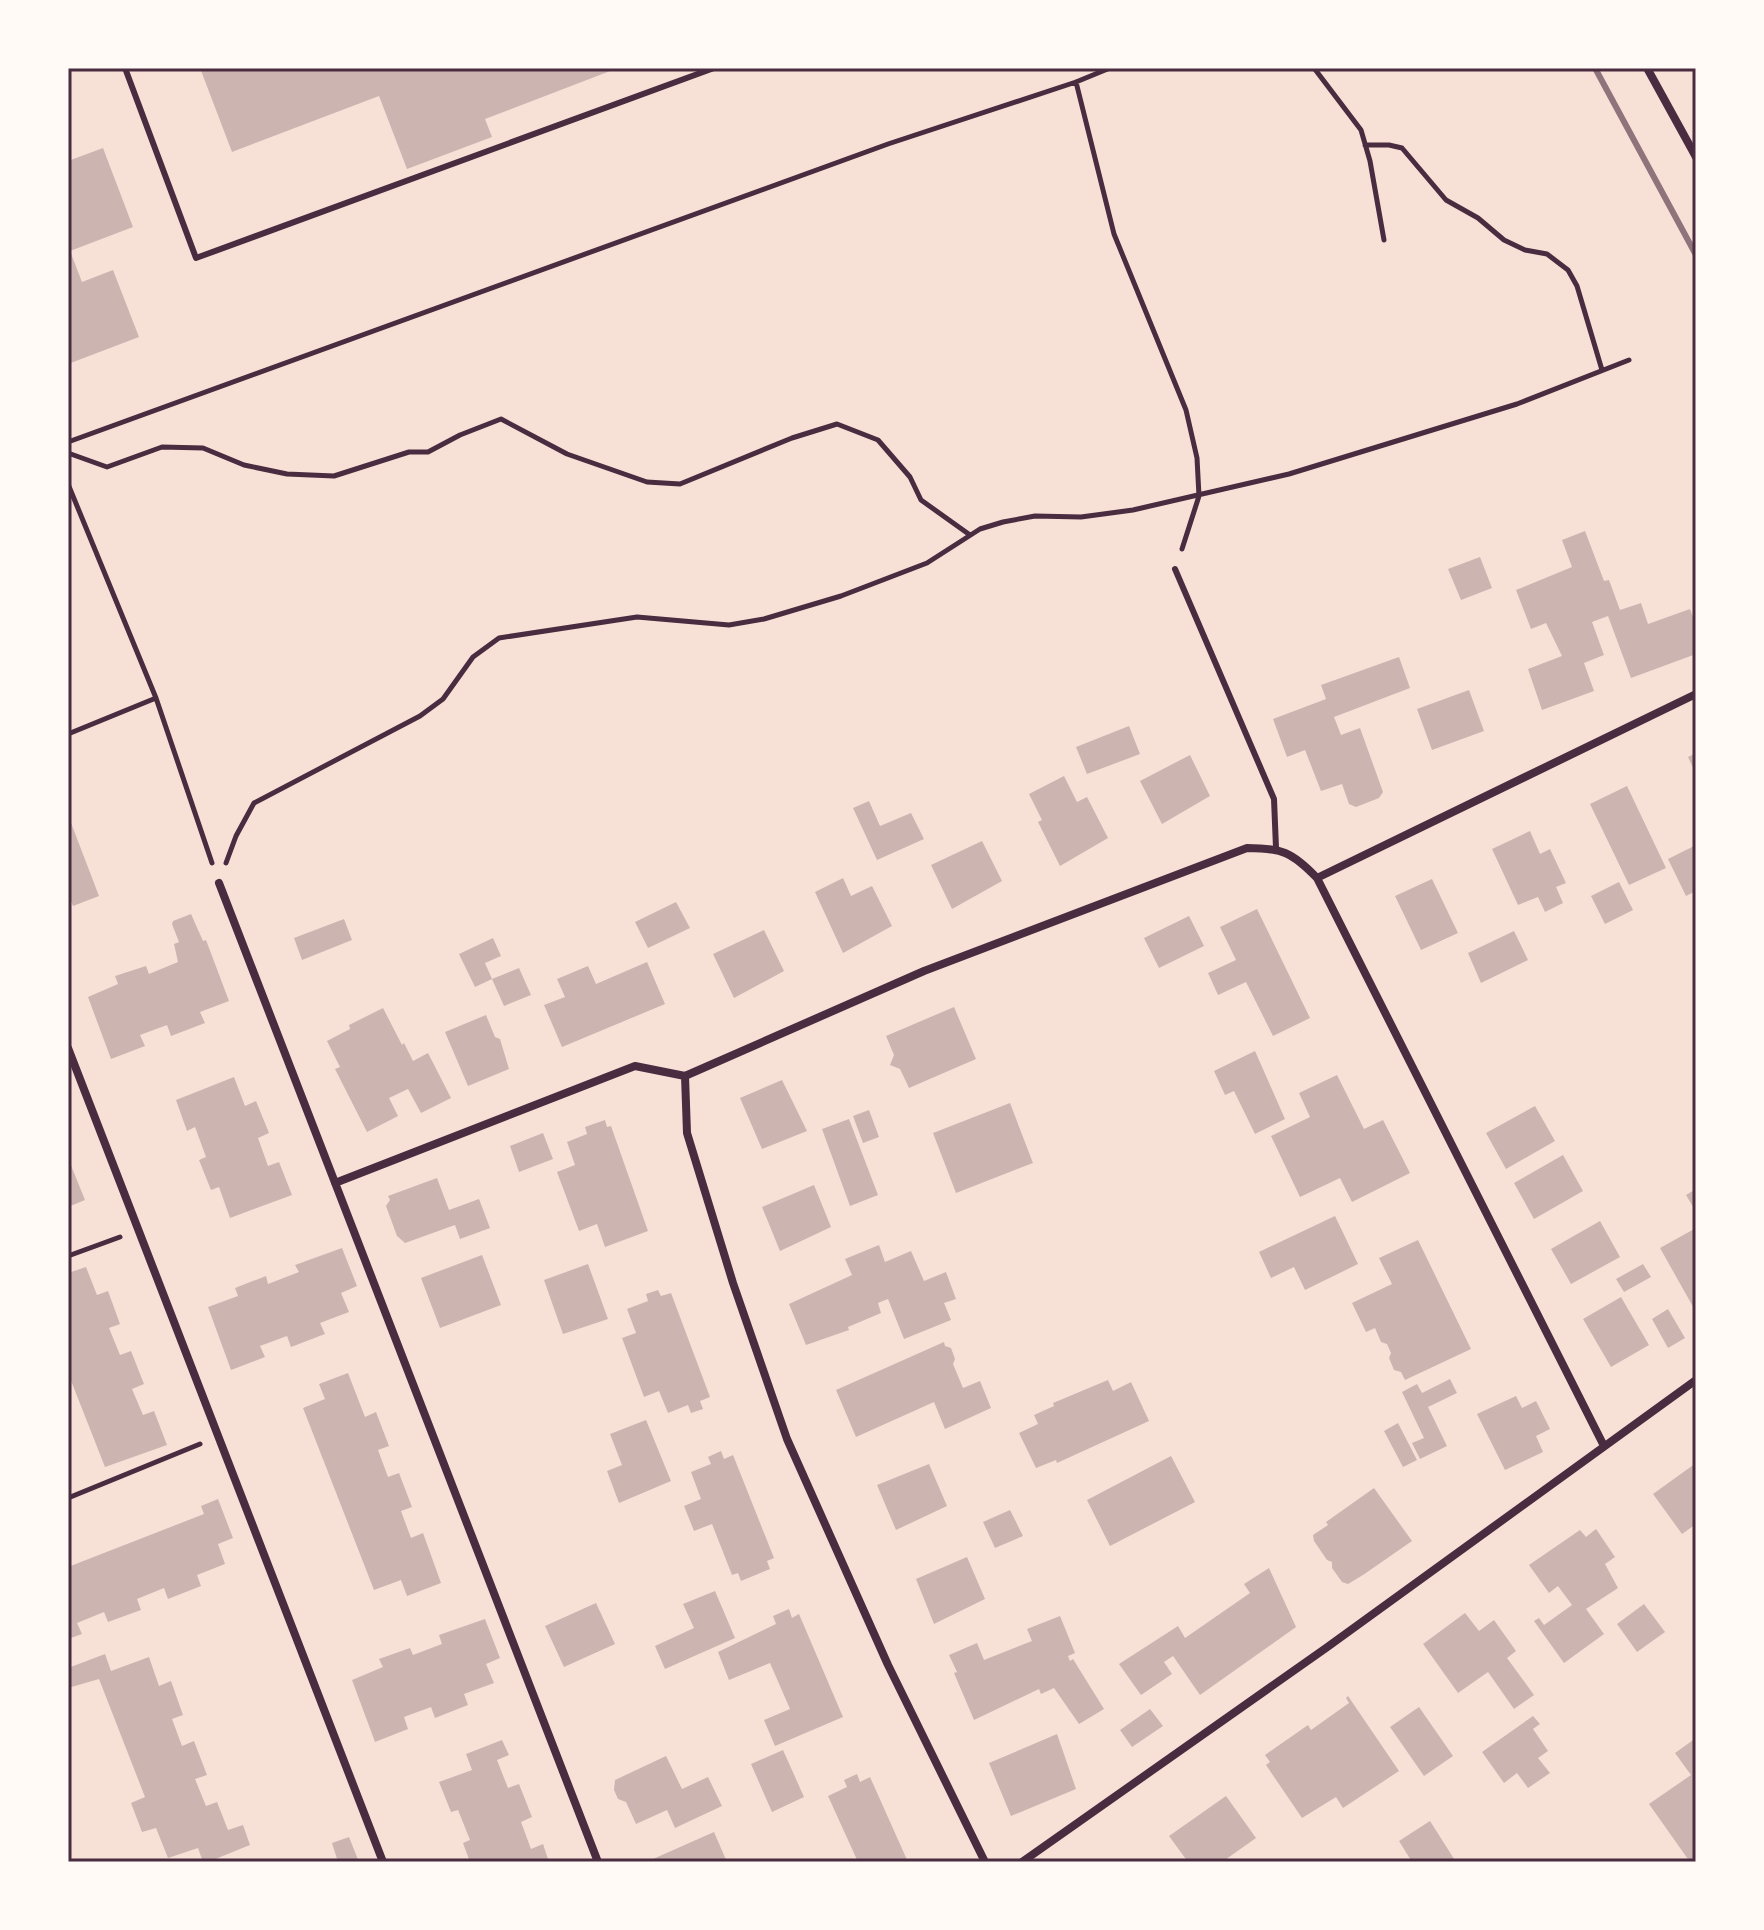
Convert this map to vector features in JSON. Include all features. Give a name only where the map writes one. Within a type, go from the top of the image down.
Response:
[{"type":"street","points":[[1647,68],[1696,157]]},
{"type":"street","points":[[1317,878],[1696,694]]},
{"type":"street","points":[[335,1183],[635,1066],[685,1076],[924,971],[1247,848],[1276,848],[1298,858],[1317,878],[1604,1446]]},
{"type":"street","points":[[219,883],[598,1862]]},
{"type":"street","points":[[68,1048],[383,1862]]},
{"type":"street","points":[[685,1076],[687,1133],[733,1283],[787,1439],[888,1665],[985,1862]]},
{"type":"street","points":[[1022,1862],[1326,1648],[1696,1380]]},
{"type":"lane","points":[[125,68],[196,258],[714,68]]},
{"type":"lane","points":[[1175,569],[1274,799],[1276,848]]},
{"type":"path","points":[[68,442],[873,149],[1110,68]]},
{"type":"path","points":[[1314,68],[1361,130],[1384,240]]},
{"type":"path","points":[[1076,82],[1114,234],[1186,410],[1197,458],[1199,496],[1175,569]]},
{"type":"path","points":[[1365,145],[1402,148],[1446,200],[1478,218],[1504,240],[1525,250],[1547,254],[1568,270],[1577,286],[1602,370]]},
{"type":"path","points":[[219,883],[236,836],[254,803],[420,716],[443,699],[473,657],[499,638],[637,617],[729,625],[764,619],[841,596],[927,563],[971,535],[1003,522],[1035,516],[1081,517],[1199,496],[1289,474],[1517,404],[1629,360]]},
{"type":"path","points":[[68,453],[107,467],[162,447],[203,448],[244,465],[287,474],[334,476],[409,452],[428,452],[501,419],[567,454],[647,482],[680,484],[792,438],[837,424],[878,440],[910,477],[921,500],[971,535]]},
{"type":"path","points":[[68,484],[156,698],[219,883]]},
{"type":"path","points":[[68,734],[156,698]]},
{"type":"path","points":[[68,1256],[139,1230]]},
{"type":"path","points":[[68,1498],[218,1436]]},
{"type":"building","points":[[200,68],[618,68],[485,119],[492,137],[407,169],[379,96],[232,152]]},
{"type":"building","points":[[103,148],[133,227],[70,251],[82,282],[113,270],[139,337],[68,364],[68,161]]},
{"type":"building","points":[[1585,531],[1604,581],[1609,580],[1620,610],[1641,603],[1648,624],[1690,609],[1696,626],[1696,654],[1631,678],[1608,616],[1592,622],[1604,655],[1584,663],[1594,691],[1542,710],[1528,669],[1562,656],[1546,623],[1531,629],[1516,590],[1572,567],[1562,540]]},
{"type":"building","points":[[1480,557],[1492,588],[1461,600],[1448,569]]},
{"type":"building","points":[[1399,657],[1410,688],[1334,717],[1341,735],[1360,728],[1383,792],[1379,798],[1356,807],[1349,804],[1342,784],[1321,791],[1305,750],[1287,757],[1273,719],[1326,699],[1321,685]]},
{"type":"building","points":[[1469,690],[1484,731],[1432,750],[1417,709]]},
{"type":"building","points":[[1129,726],[1140,754],[1087,774],[1076,747]]},
{"type":"building","points":[[1696,753],[1696,774],[1688,757]]},
{"type":"building","points":[[1190,755],[1210,796],[1162,824],[1140,781]]},
{"type":"building","points":[[1064,776],[1077,802],[1087,797],[1108,838],[1060,866],[1038,822],[1042,820],[1029,794]]},
{"type":"building","points":[[1627,786],[1666,868],[1629,885],[1590,804]]},
{"type":"building","points":[[869,801],[880,826],[911,813],[924,839],[877,860],[853,808]]},
{"type":"building","points":[[68,815],[99,896],[73,906],[68,900]]},
{"type":"building","points":[[1530,831],[1540,854],[1550,849],[1566,883],[1556,887],[1563,903],[1545,912],[1538,897],[1518,905],[1492,849]]},
{"type":"building","points":[[982,841],[1002,881],[952,909],[931,865]]},
{"type":"building","points":[[1696,845],[1696,891],[1686,896],[1668,859]]},
{"type":"building","points":[[843,878],[851,896],[872,886],[892,926],[843,953],[815,892]]},
{"type":"building","points":[[1432,879],[1458,933],[1421,950],[1395,896]]},
{"type":"building","points":[[1619,882],[1633,910],[1605,924],[1591,896]]},
{"type":"building","points":[[676,902],[690,928],[648,948],[635,922]]},
{"type":"building","points":[[1257,909],[1310,1018],[1273,1036],[1246,982],[1218,995],[1208,973],[1236,960],[1220,927]]},
{"type":"building","points":[[191,914],[203,941],[206,940],[229,1001],[200,1012],[205,1023],[171,1036],[167,1025],[140,1035],[145,1046],[111,1059],[88,997],[118,984],[115,976],[146,966],[149,974],[178,962],[174,944],[179,942],[172,924]]},
{"type":"building","points":[[1189,916],[1204,946],[1159,968],[1144,938]]},
{"type":"building","points":[[344,919],[352,940],[302,960],[294,938]]},
{"type":"building","points":[[764,930],[784,971],[734,998],[713,954]]},
{"type":"building","points":[[1514,931],[1528,960],[1481,983],[1468,953]]},
{"type":"building","points":[[493,938],[501,956],[485,963],[492,979],[475,987],[459,954]]},
{"type":"building","points":[[647,962],[665,1004],[562,1047],[544,1005],[565,997],[557,979],[588,966],[596,984]]},
{"type":"building","points":[[519,968],[531,995],[504,1006],[492,979]]},
{"type":"building","points":[[954,1007],[976,1059],[909,1088],[900,1069],[890,1065],[894,1055],[886,1036]]},
{"type":"building","points":[[383,1008],[413,1061],[428,1053],[451,1098],[421,1113],[408,1089],[389,1098],[398,1116],[367,1132],[335,1069],[340,1067],[327,1041],[350,1029],[349,1025]]},
{"type":"building","points":[[486,1015],[495,1037],[500,1039],[509,1069],[468,1086],[445,1032]]},
{"type":"building","points":[[1255,1051],[1285,1119],[1255,1134],[1234,1091],[1225,1095],[1214,1071]]},
{"type":"building","points":[[1337,1075],[1364,1129],[1383,1120],[1410,1173],[1352,1202],[1340,1178],[1300,1197],[1271,1136],[1310,1117],[1299,1093]]},
{"type":"building","points":[[234,1077],[245,1106],[256,1101],[269,1133],[258,1138],[268,1166],[279,1162],[292,1195],[230,1218],[219,1187],[211,1190],[199,1160],[206,1157],[195,1127],[187,1131],[176,1100]]},
{"type":"building","points":[[782,1080],[807,1131],[762,1149],[740,1098]]},
{"type":"building","points":[[1010,1103],[1033,1163],[956,1193],[933,1133]]},
{"type":"building","points":[[1535,1106],[1555,1141],[1506,1169],[1486,1133]]},
{"type":"building","points":[[869,1110],[879,1137],[863,1143],[853,1116]]},
{"type":"building","points":[[849,1119],[878,1195],[850,1206],[822,1129]]},
{"type":"building","points":[[605,1120],[607,1127],[611,1126],[648,1231],[605,1247],[597,1224],[579,1231],[557,1172],[575,1165],[567,1142],[587,1134],[585,1127]]},
{"type":"building","points":[[543,1133],[553,1159],[519,1172],[510,1146]]},
{"type":"building","points":[[1563,1155],[1583,1191],[1534,1219],[1514,1183]]},
{"type":"building","points":[[68,1158],[85,1200],[68,1207]]},
{"type":"building","points":[[437,1178],[449,1210],[479,1199],[490,1228],[460,1239],[455,1225],[405,1243],[397,1236],[386,1206],[390,1200],[388,1196]]},
{"type":"building","points":[[814,1185],[831,1227],[780,1251],[762,1207]]},
{"type":"building","points":[[1696,1189],[1696,1212],[1686,1195]]},
{"type":"building","points":[[1335,1216],[1358,1264],[1305,1290],[1294,1267],[1271,1278],[1259,1252]]},
{"type":"building","points":[[1600,1221],[1620,1257],[1571,1284],[1551,1249]]},
{"type":"building","points":[[1696,1228],[1696,1312],[1660,1248]]},
{"type":"building","points":[[1418,1240],[1471,1349],[1405,1380],[1401,1372],[1394,1370],[1387,1344],[1381,1342],[1375,1328],[1366,1332],[1352,1303],[1392,1284],[1379,1258]]},
{"type":"building","points":[[879,1245],[885,1262],[911,1251],[924,1281],[946,1272],[956,1299],[944,1303],[951,1320],[904,1339],[888,1299],[878,1303],[881,1313],[848,1327],[849,1330],[806,1345],[789,1304],[852,1275],[845,1259]]},
{"type":"building","points":[[342,1248],[357,1286],[341,1293],[349,1312],[320,1323],[325,1334],[291,1347],[287,1336],[260,1346],[265,1357],[231,1370],[208,1307],[238,1296],[235,1288],[266,1276],[268,1284],[299,1272],[295,1265]]},
{"type":"building","points":[[482,1255],[501,1305],[440,1328],[421,1278]]},
{"type":"building","points":[[588,1264],[608,1319],[563,1334],[544,1280]]},
{"type":"building","points":[[1643,1264],[1651,1277],[1624,1292],[1616,1279]]},
{"type":"building","points":[[86,1267],[97,1295],[108,1291],[120,1324],[109,1328],[120,1355],[131,1351],[144,1384],[132,1389],[143,1415],[154,1411],[167,1445],[105,1467],[68,1373],[68,1273]]},
{"type":"building","points":[[658,1290],[661,1296],[671,1293],[710,1397],[700,1401],[703,1409],[691,1413],[688,1405],[668,1413],[659,1391],[644,1397],[622,1338],[636,1333],[627,1309],[648,1301],[646,1294]]},
{"type":"building","points":[[1621,1297],[1649,1345],[1611,1367],[1583,1319]]},
{"type":"building","points":[[1668,1309],[1685,1338],[1668,1348],[1652,1319]]},
{"type":"building","points":[[944,1342],[951,1348],[955,1359],[953,1364],[963,1388],[980,1381],[991,1408],[945,1429],[934,1402],[856,1437],[836,1390]]},
{"type":"building","points":[[348,1373],[365,1417],[376,1412],[389,1446],[378,1450],[388,1477],[399,1473],[412,1507],[401,1511],[411,1538],[423,1533],[441,1583],[407,1596],[401,1580],[374,1590],[303,1408],[325,1399],[319,1384]]},
{"type":"building","points":[[1450,1379],[1457,1393],[1428,1407],[1447,1446],[1420,1459],[1412,1443],[1424,1438],[1402,1392],[1417,1384],[1422,1393]]},
{"type":"building","points":[[1108,1380],[1113,1391],[1131,1382],[1149,1421],[1057,1463],[1056,1460],[1036,1468],[1019,1433],[1038,1424],[1034,1415],[1054,1406],[1053,1403]]},
{"type":"building","points":[[1516,1396],[1522,1408],[1536,1401],[1550,1429],[1536,1436],[1543,1452],[1505,1470],[1477,1414]]},
{"type":"building","points":[[646,1420],[671,1481],[619,1503],[607,1471],[622,1465],[610,1434]]},
{"type":"building","points":[[1398,1423],[1417,1460],[1403,1467],[1384,1431]]},
{"type":"building","points":[[721,1451],[724,1459],[733,1455],[774,1558],[767,1561],[770,1569],[741,1581],[738,1573],[732,1575],[712,1524],[694,1531],[684,1506],[701,1499],[691,1472],[711,1464],[708,1457]]},
{"type":"building","points":[[1171,1456],[1195,1502],[1110,1546],[1087,1500]]},
{"type":"building","points":[[1696,1463],[1696,1524],[1682,1534],[1653,1494]]},
{"type":"building","points":[[929,1464],[947,1506],[896,1530],[877,1485]]},
{"type":"building","points":[[1374,1488],[1412,1541],[1348,1584],[1342,1582],[1332,1568],[1332,1562],[1327,1560],[1313,1535]]},
{"type":"building","points":[[218,1499],[233,1538],[218,1544],[225,1564],[197,1575],[201,1586],[168,1599],[164,1588],[137,1599],[141,1610],[108,1622],[104,1612],[77,1623],[82,1634],[68,1639],[68,1567],[204,1514],[201,1506]]},
{"type":"building","points":[[1010,1510],[1023,1536],[995,1548],[983,1522]]},
{"type":"building","points":[[1596,1529],[1615,1557],[1605,1564],[1618,1588],[1586,1609],[1604,1634],[1564,1663],[1534,1621],[1539,1618],[1544,1625],[1572,1605],[1558,1586],[1549,1593],[1529,1565],[1580,1530],[1586,1537]]},
{"type":"building","points":[[967,1557],[985,1599],[934,1624],[916,1579]]},
{"type":"building","points":[[1269,1568],[1296,1627],[1200,1695],[1173,1656],[1164,1662],[1172,1674],[1141,1695],[1119,1664],[1178,1626],[1185,1638],[1250,1593],[1244,1584]]},
{"type":"building","points":[[715,1591],[735,1638],[665,1669],[655,1646],[694,1628],[683,1604]]},
{"type":"building","points":[[596,1603],[615,1644],[564,1667],[545,1626]]},
{"type":"building","points":[[1644,1604],[1665,1632],[1637,1652],[1617,1624]]},
{"type":"building","points":[[789,1609],[792,1618],[799,1614],[843,1717],[775,1746],[764,1720],[790,1709],[770,1663],[729,1680],[718,1652],[776,1624],[773,1616]]},
{"type":"building","points":[[1465,1613],[1479,1631],[1494,1620],[1516,1651],[1507,1658],[1534,1695],[1514,1709],[1488,1672],[1458,1693],[1423,1644]]},
{"type":"building","points":[[1060,1616],[1075,1653],[1068,1656],[1070,1661],[1073,1659],[1104,1709],[1079,1724],[1054,1688],[1041,1694],[1039,1689],[974,1720],[949,1655],[977,1643],[984,1660],[1032,1641],[1027,1629]]},
{"type":"building","points":[[485,1619],[500,1658],[486,1664],[494,1683],[464,1694],[468,1705],[435,1718],[431,1707],[404,1717],[408,1729],[375,1742],[352,1680],[383,1667],[379,1659],[410,1648],[413,1655],[442,1644],[439,1635]]},
{"type":"building","points":[[105,1654],[111,1671],[149,1657],[159,1686],[171,1681],[183,1715],[172,1719],[182,1746],[194,1741],[207,1775],[195,1779],[206,1806],[217,1802],[228,1830],[243,1825],[250,1845],[208,1862],[203,1862],[198,1848],[168,1858],[156,1828],[142,1832],[131,1803],[145,1797],[99,1679],[68,1688],[68,1668]]},
{"type":"building","points":[[1348,1696],[1399,1771],[1343,1808],[1336,1797],[1302,1818],[1266,1765],[1270,1762],[1265,1755],[1308,1725],[1311,1730],[1349,1703]]},
{"type":"building","points":[[1419,1707],[1453,1756],[1424,1776],[1390,1727]]},
{"type":"building","points":[[1150,1709],[1163,1726],[1132,1747],[1120,1730]]},
{"type":"building","points":[[1533,1716],[1540,1724],[1533,1729],[1548,1751],[1538,1758],[1550,1773],[1528,1788],[1517,1773],[1504,1783],[1482,1752]]},
{"type":"building","points":[[1057,1734],[1076,1789],[1011,1816],[989,1763]]},
{"type":"building","points":[[1696,1738],[1696,1862],[1690,1862],[1649,1804],[1691,1775],[1675,1753]]},
{"type":"building","points":[[502,1740],[509,1755],[497,1760],[508,1788],[519,1784],[532,1817],[521,1822],[531,1849],[543,1844],[549,1862],[470,1862],[463,1843],[470,1840],[458,1810],[451,1812],[439,1782],[472,1770],[466,1754]]},
{"type":"building","points":[[783,1750],[804,1797],[772,1812],[751,1764]]},
{"type":"building","points":[[666,1756],[682,1789],[708,1777],[722,1806],[675,1828],[667,1810],[636,1824],[626,1802],[618,1799],[614,1790],[615,1780]]},
{"type":"building","points":[[857,1774],[860,1782],[870,1777],[908,1862],[858,1862],[828,1796],[847,1787],[844,1780]]},
{"type":"building","points":[[1226,1796],[1256,1838],[1222,1862],[1188,1862],[1169,1836]]},
{"type":"building","points":[[1430,1821],[1456,1862],[1412,1862],[1399,1841]]},
{"type":"building","points":[[714,1832],[727,1862],[654,1862],[653,1859]]},
{"type":"building","points":[[349,1837],[359,1862],[338,1862],[332,1843]]},
{"type":"railway","points":[[1595,68],[1696,255]]}]
